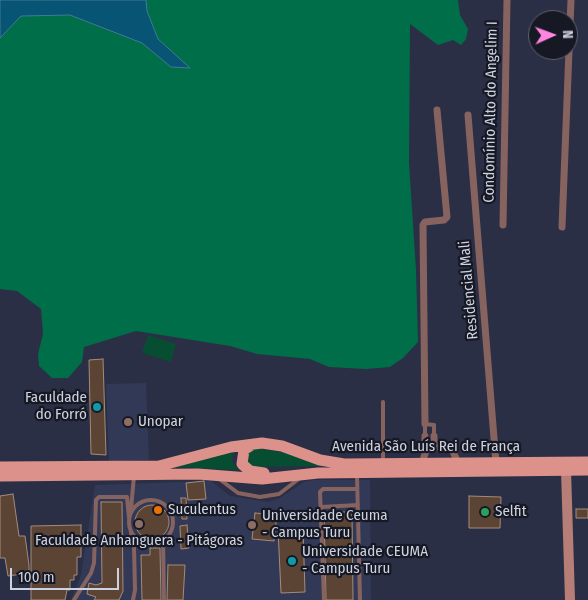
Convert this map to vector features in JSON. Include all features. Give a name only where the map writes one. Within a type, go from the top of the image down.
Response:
[{"type":"main road","name":"Avenida São Luís Rei de França","points":[[0,467],[160,466],[231,447],[255,444],[282,446],[337,464],[383,464],[423,459],[458,463],[588,462]]},
{"type":"main road","points":[[255,444],[246,448],[242,453],[242,464],[247,470],[303,475]]},
{"type":"main road","name":"Avenida São Luís Rei de França","points":[[0,476],[214,475],[262,479],[357,472],[588,470]]},
{"type":"street","name":"Condomínio Alto do Angelim I","points":[[502,225],[507,0]]},
{"type":"street","points":[[562,227],[571,0]]},
{"type":"street","points":[[425,424],[423,225],[425,222],[443,221],[447,217],[437,110]]},
{"type":"street","name":"Residencial Mali","points":[[468,115],[496,463]]},
{"type":"street","points":[[423,459],[425,436]]},
{"type":"street","points":[[434,436],[434,447]]},
{"type":"street","points":[[423,459],[428,448],[452,447],[458,463]]},
{"type":"street","points":[[566,470],[570,600]]},
{"type":"lane","points":[[383,402],[383,464]]},
{"type":"lane","points":[[425,436],[425,424],[434,425],[434,436]]},
{"type":"lane","points":[[357,472],[360,600]]},
{"type":"lane","points":[[129,518],[134,475]]},
{"type":"lane","points":[[214,475],[238,493],[260,497],[282,492],[303,475]]},
{"type":"lane","points":[[324,600],[320,492],[323,489],[357,489]]},
{"type":"lane","points":[[74,600],[94,563],[96,500],[99,497],[127,497],[134,547],[135,590],[133,600]]},
{"type":"lane","points":[[129,518],[133,510],[143,501],[152,500],[162,504],[169,511],[172,521],[170,531],[163,539],[154,543],[145,542],[137,538],[130,527]]},
{"type":"lane","points":[[321,507],[358,505]]},
{"type":"lane","points":[[163,539],[164,600]]},
{"type":"shaded area","points":[[0,0],[146,0],[147,11],[158,39],[190,68],[171,67],[142,43],[70,15],[21,16],[0,38]]},
{"type":"shaded area","name":"Unopar","points":[[146,383],[149,460],[109,461],[106,384]]},
{"type":"shaded area","points":[[313,480],[370,480],[371,600],[71,600],[81,575],[95,485],[211,481],[230,496],[268,502],[280,498],[304,482]]},
{"type":"green space","points":[[0,0],[458,0],[460,15],[468,29],[466,39],[461,45],[453,40],[438,45],[410,24],[409,163],[416,270],[418,342],[403,358],[390,367],[366,369],[329,367],[310,359],[257,354],[230,346],[136,331],[84,347],[82,362],[68,378],[52,378],[39,366],[38,354],[43,334],[41,309],[17,291],[0,289]]},
{"type":"green space","points":[[148,335],[176,344],[171,362],[142,353]]},
{"type":"green space","points":[[256,448],[291,454],[325,466],[255,467],[248,464],[247,453]]},
{"type":"green space","points":[[233,449],[232,461],[238,470],[173,467]]},
{"type":"building","name":"Faculdade do Forró","points":[[103,359],[106,455],[91,454],[89,360]]},
{"type":"building","points":[[204,481],[206,499],[188,500],[186,483]]},
{"type":"building","points":[[13,494],[19,536],[25,536],[29,573],[8,576],[5,558],[0,558],[0,496]]},
{"type":"building","name":"Selfit","points":[[469,496],[501,497],[500,528],[469,528]]},
{"type":"building","points":[[181,498],[186,498],[187,519],[182,519]]},
{"type":"building","points":[[101,502],[122,502],[123,591],[119,600],[94,600],[96,597],[87,594],[89,583],[96,585],[102,583]]},
{"type":"building","points":[[152,505],[164,510],[169,522],[164,534],[152,539],[140,534],[135,522],[140,510]]},
{"type":"building","points":[[576,509],[588,509],[588,518],[576,518]]},
{"type":"building","points":[[324,512],[352,512],[353,600],[326,600]]},
{"type":"building","name":"Universidade CEUMA - Campus Turu","points":[[255,513],[277,515],[274,541],[252,539]]},
{"type":"building","points":[[81,525],[81,557],[77,557],[77,575],[74,575],[74,580],[70,580],[70,590],[67,590],[65,600],[31,600],[31,526]]},
{"type":"building","points":[[187,525],[189,548],[181,549],[180,526]]},
{"type":"building","name":"Universidade CEUMA - Campus Turu","points":[[303,528],[305,592],[281,593],[278,529]]},
{"type":"building","points":[[150,548],[160,548],[161,600],[142,600],[141,555],[150,555]]},
{"type":"building","points":[[168,565],[185,565],[183,600],[167,600]]},
{"type":"place","name":"Faculdade do Forró","points":[[97,407]]},
{"type":"place","name":"Unopar","points":[[128,422]]},
{"type":"place","name":"Suculentus","points":[[158,510]]},
{"type":"place","name":"Selfit","points":[[485,512]]},
{"type":"place","name":"Faculdade Anhanguera - Pitágoras","points":[[139,524]]},
{"type":"place","name":"Universidade Ceuma - Campus Turu","points":[[252,525]]},
{"type":"place","name":"Universidade CEUMA - Campus Turu","points":[[292,561]]}]
